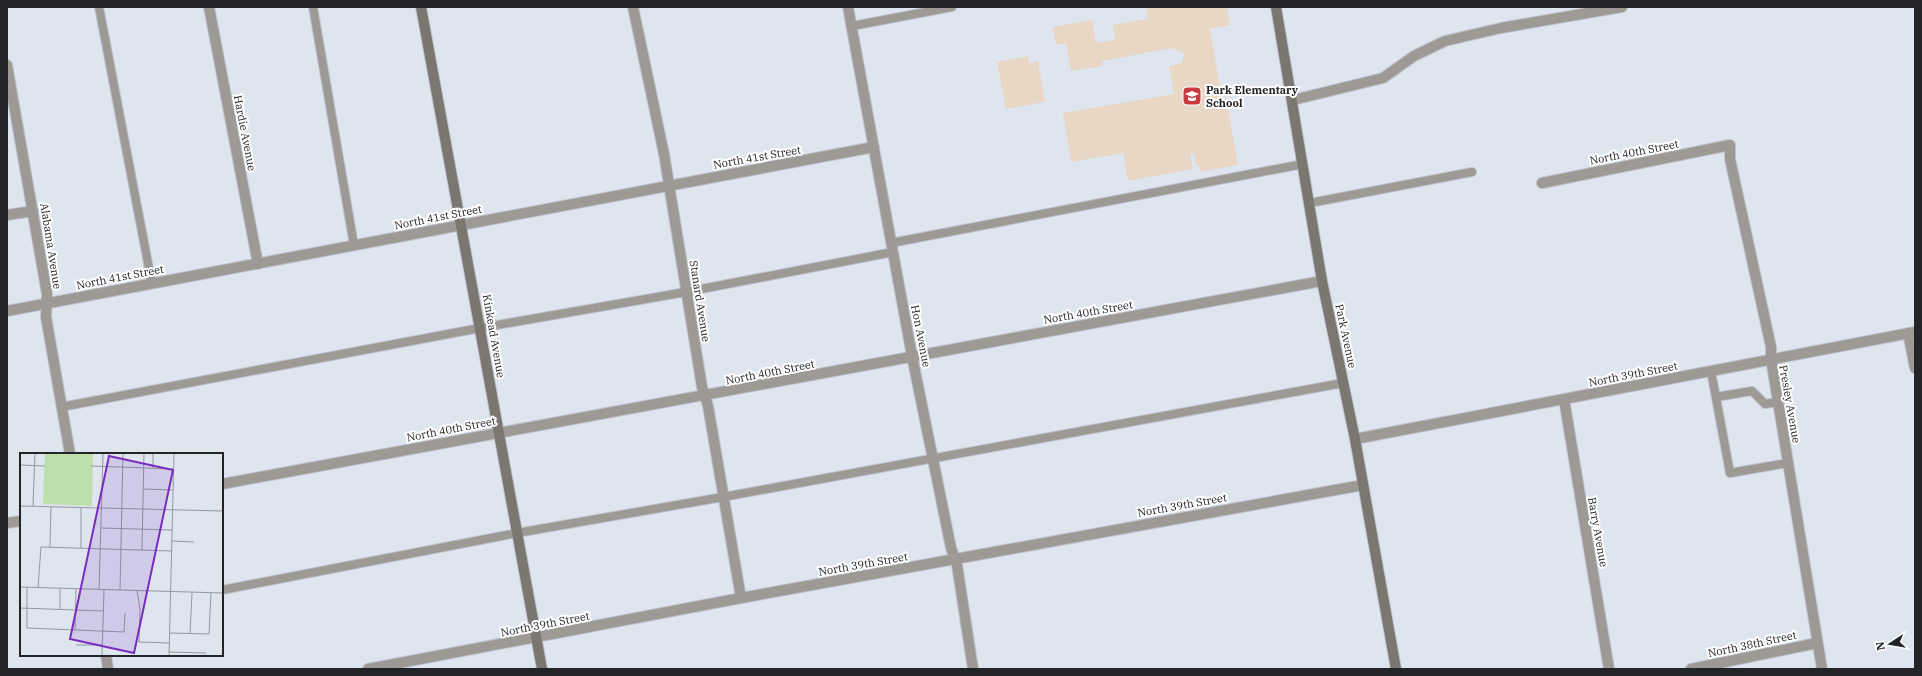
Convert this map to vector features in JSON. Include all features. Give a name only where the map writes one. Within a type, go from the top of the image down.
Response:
[{"type":"street","name":"Hardie Avenue","points":[[209,7],[258,264]]},
{"type":"street","name":"Kinkead Avenue","points":[[422,7],[542,669]]},
{"type":"street","name":"Stanard Avenue","points":[[633,7],[664,154],[702,387],[708,406],[741,598]]},
{"type":"street","name":"Hon Avenue","points":[[848,7],[912,356],[951,548],[955,559],[973,669]]},
{"type":"street","name":"Park Avenue","points":[[1276,7],[1293,100],[1322,281],[1355,439],[1396,669]]},
{"type":"street","points":[[1293,100],[1383,78],[1414,56],[1445,41],[1501,28],[1622,7]]},
{"type":"street","name":"Alabama Avenue","points":[[7,65],[47,294],[46,317],[70,453]]},
{"type":"street","name":"North 40th Street","points":[[1542,182],[1730,145]]},
{"type":"street","name":"Presley Avenue","points":[[1730,145],[1730,159],[1771,347],[1770,360],[1822,669]]},
{"type":"street","name":"North 41st Street","points":[[7,311],[874,147]]},
{"type":"street","points":[[7,216],[33,211]]},
{"type":"street","name":"North 40th Street","points":[[223,484],[1322,281]]},
{"type":"street","points":[[1912,333],[1915,368]]},
{"type":"street","name":"North 39th Street","points":[[1355,439],[1912,333]]},
{"type":"street","name":"Barry Avenue","points":[[1564,399],[1609,669]]},
{"type":"street","name":"North 39th Street","points":[[368,669],[741,598],[1363,485]]},
{"type":"street","points":[[7,523],[20,521]]},
{"type":"street","name":"North 38th Street","points":[[1691,669],[1817,643]]},
{"type":"street","points":[[106,656],[108,669]]},
{"type":"lane","points":[[99,7],[152,284]]},
{"type":"lane","points":[[313,7],[354,245]]},
{"type":"lane","points":[[852,26],[952,7]]},
{"type":"lane","points":[[62,407],[480,328],[686,292],[892,248],[1303,164]]},
{"type":"lane","points":[[1310,203],[1472,172]]},
{"type":"lane","points":[[1712,371],[1730,473],[1788,463]]},
{"type":"lane","points":[[223,590],[517,533],[723,498],[1343,383]]},
{"type":"lane","points":[[1716,397],[1752,391],[1765,404],[1778,402]]},
{"type":"shaded area","name":"Park Elementary School","points":[[1146,7],[1227,7],[1230,25],[1210,29],[1222,98],[1226,97],[1238,165],[1199,172],[1201,167],[1196,165],[1194,153],[1190,154],[1193,169],[1128,181],[1123,153],[1071,162],[1063,113],[1174,94],[1169,66],[1182,63],[1184,54],[1172,48],[1103,61],[1102,66],[1071,71],[1066,43],[1056,45],[1053,27],[1092,20],[1096,43],[1115,40],[1113,25],[1148,19]]},
{"type":"shaded area","points":[[1028,56],[1029,63],[1038,61],[1045,102],[1006,109],[997,62]]},
{"type":"place","name":"Park Elementary School","points":[[1192,96]]}]
